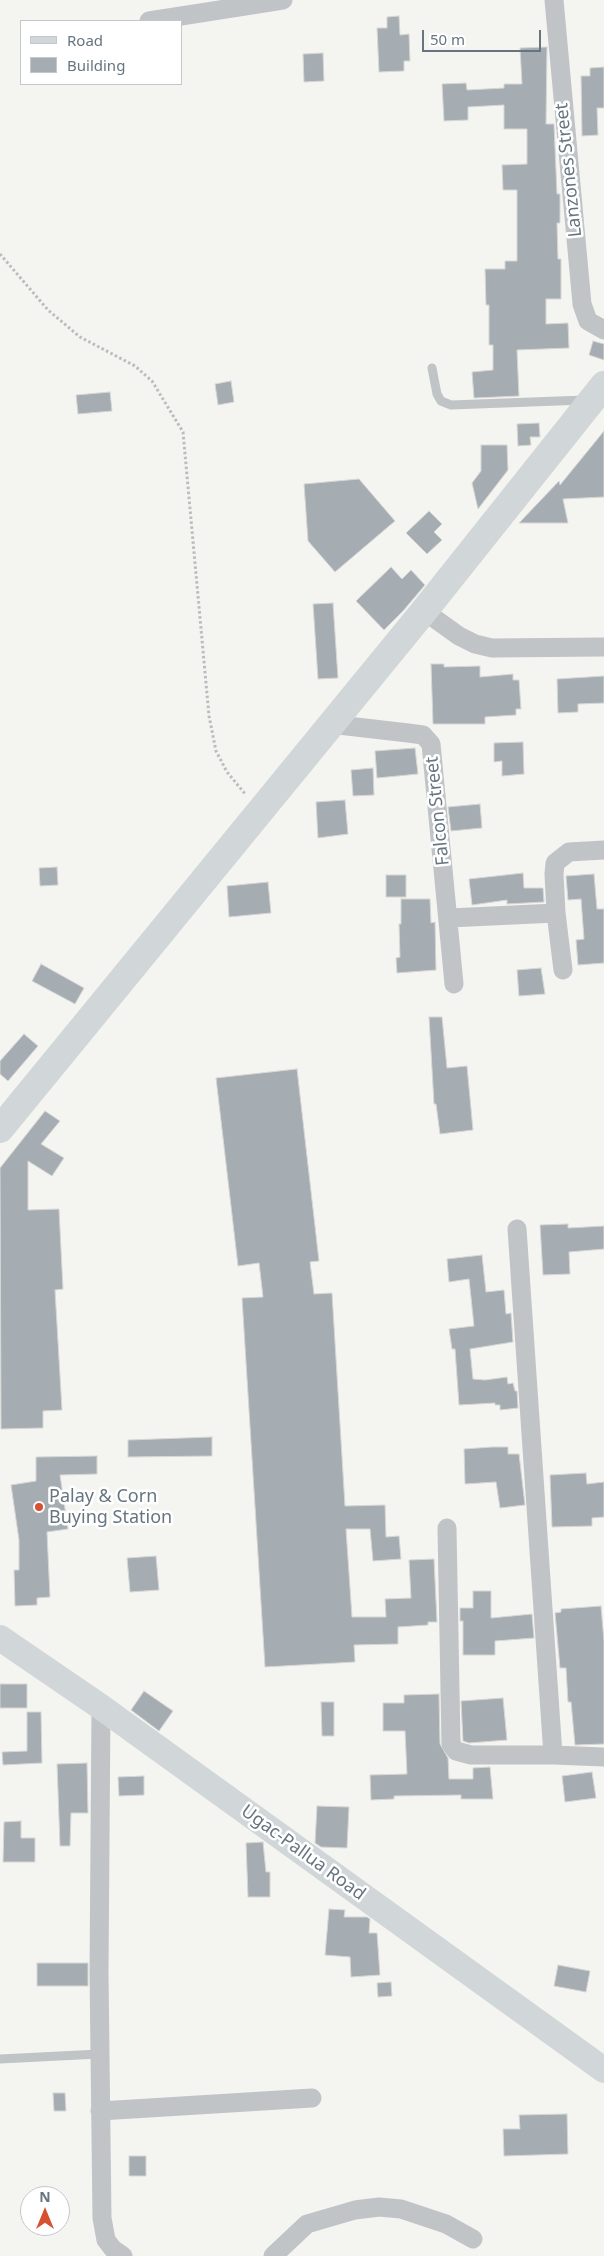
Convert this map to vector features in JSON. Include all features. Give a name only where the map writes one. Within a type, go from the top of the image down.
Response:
[{"type":"highway","points":[[0,1129],[424,611],[598,392]]},
{"type":"street","points":[[155,20],[283,0]]},
{"type":"street","name":"Lanzones Street","points":[[554,0],[582,304],[588,321],[604,330]]},
{"type":"street","points":[[424,611],[459,636],[475,644],[492,648],[604,647]]},
{"type":"street","name":"Falcon Street","points":[[330,724],[408,732],[423,736],[432,744],[454,984]]},
{"type":"street","points":[[564,970],[556,913],[555,863],[569,852],[604,850]]},
{"type":"street","points":[[449,918],[556,913]]},
{"type":"street","points":[[517,1230],[553,1755]]},
{"type":"street","points":[[447,1528],[451,1744],[456,1751],[471,1755],[604,1757]]},
{"type":"street","name":"Ugac-Pallua Road","points":[[0,1638],[101,1707],[604,2070]]},
{"type":"street","points":[[101,1707],[99,2054],[102,2218],[106,2240],[113,2249],[123,2256]]},
{"type":"street","points":[[100,2111],[312,2098]]},
{"type":"street","points":[[273,2256],[307,2224],[355,2210],[379,2207],[401,2208],[446,2224],[473,2239]]},
{"type":"lane","points":[[432,368],[436,394],[441,401],[451,405],[598,392]]},
{"type":"lane","points":[[0,2059],[99,2054]]},
{"type":"path","points":[[0,254],[48,310],[80,338],[134,366],[152,382],[183,432],[209,716],[216,751],[227,772],[260,810]]},
{"type":"building","points":[[399,16],[400,35],[409,34],[410,61],[404,61],[404,71],[379,72],[377,28],[387,28],[387,17]]},
{"type":"building","points":[[547,47],[546,124],[554,124],[557,194],[560,194],[560,223],[557,223],[558,259],[561,259],[561,299],[546,299],[546,324],[568,323],[569,348],[517,350],[519,396],[474,398],[472,372],[493,370],[493,345],[489,345],[489,305],[486,305],[485,269],[505,269],[505,261],[517,261],[517,190],[503,190],[502,165],[527,164],[527,129],[504,129],[504,105],[468,107],[468,120],[444,121],[442,84],[466,83],[467,90],[504,88],[504,84],[522,84],[520,48]]},
{"type":"building","points":[[323,53],[324,81],[304,82],[303,54]]},
{"type":"building","points":[[604,67],[604,108],[597,108],[598,135],[582,136],[581,76],[590,76],[590,68]]},
{"type":"building","points":[[593,341],[604,344],[604,360],[589,355]]},
{"type":"building","points":[[231,381],[234,402],[218,405],[215,384]]},
{"type":"building","points":[[110,392],[112,411],[78,414],[76,395]]},
{"type":"building","points":[[539,423],[540,437],[530,437],[531,445],[518,446],[517,424]]},
{"type":"building","points":[[604,431],[604,497],[563,499],[568,523],[519,523],[559,481],[560,485]]},
{"type":"building","points":[[481,445],[507,445],[508,470],[478,509],[472,483],[481,471]]},
{"type":"building","points":[[359,479],[395,521],[335,572],[308,541],[304,484]]},
{"type":"building","points":[[429,511],[442,524],[434,532],[442,540],[427,554],[406,533]]},
{"type":"building","points":[[391,567],[402,579],[411,570],[425,585],[384,630],[356,601]]},
{"type":"building","points":[[333,603],[338,678],[318,679],[313,604]]},
{"type":"building","points":[[431,664],[444,664],[444,667],[480,666],[480,677],[513,674],[513,680],[519,680],[521,709],[516,709],[516,715],[485,717],[485,724],[433,724]]},
{"type":"building","points":[[604,676],[604,703],[578,704],[578,712],[558,713],[557,679]]},
{"type":"building","points":[[523,742],[524,774],[502,776],[502,761],[494,762],[494,743]]},
{"type":"building","points":[[415,748],[418,774],[377,778],[375,751]]},
{"type":"building","points":[[373,768],[374,795],[353,796],[351,770]]},
{"type":"building","points":[[345,800],[348,834],[318,838],[316,802]]},
{"type":"building","points":[[480,804],[482,828],[451,831],[448,807]]},
{"type":"building","points":[[57,867],[58,885],[40,886],[39,868]]},
{"type":"building","points":[[523,873],[524,888],[543,888],[544,902],[507,904],[507,900],[472,905],[469,879]]},
{"type":"building","points":[[594,874],[597,909],[604,909],[604,963],[578,965],[576,940],[584,939],[581,899],[568,900],[566,876]]},
{"type":"building","points":[[386,875],[406,875],[406,897],[386,897]]},
{"type":"building","points":[[268,882],[271,913],[229,917],[227,886]]},
{"type":"building","points":[[401,899],[430,899],[431,923],[435,922],[436,970],[397,973],[396,958],[400,957],[399,924],[401,924]]},
{"type":"building","points":[[41,964],[84,988],[75,1004],[32,981]]},
{"type":"building","points":[[541,968],[545,994],[519,996],[517,970]]},
{"type":"building","points":[[429,1017],[442,1017],[447,1068],[467,1066],[473,1130],[440,1134],[436,1104],[434,1104]]},
{"type":"building","points":[[24,1034],[38,1046],[8,1081],[0,1074],[0,1061]]},
{"type":"building","points":[[297,1069],[319,1261],[310,1262],[314,1294],[332,1293],[345,1506],[385,1505],[386,1537],[399,1536],[401,1559],[373,1561],[370,1529],[346,1529],[352,1617],[386,1617],[385,1599],[411,1598],[409,1560],[434,1559],[437,1622],[428,1622],[428,1625],[398,1627],[398,1644],[354,1645],[355,1662],[265,1667],[242,1298],[263,1297],[259,1263],[238,1266],[216,1078]]},
{"type":"building","points":[[45,1111],[60,1121],[41,1144],[64,1158],[52,1176],[28,1161],[28,1210],[59,1209],[63,1289],[55,1290],[62,1410],[43,1411],[43,1428],[1,1429],[0,1168]]},
{"type":"building","points":[[568,1224],[568,1228],[604,1226],[604,1249],[569,1252],[570,1274],[543,1275],[540,1225]]},
{"type":"building","points":[[482,1255],[486,1292],[504,1290],[506,1314],[511,1313],[513,1342],[470,1349],[473,1379],[485,1380],[507,1377],[508,1384],[513,1383],[515,1391],[517,1391],[518,1408],[500,1410],[500,1405],[495,1405],[495,1403],[459,1405],[455,1349],[452,1349],[449,1329],[474,1326],[469,1279],[449,1282],[447,1259]]},
{"type":"building","points":[[212,1437],[212,1456],[128,1457],[128,1440]]},
{"type":"building","points":[[508,1447],[508,1454],[519,1454],[525,1505],[500,1508],[496,1482],[465,1484],[464,1449]]},
{"type":"building","points":[[97,1456],[97,1474],[60,1475],[68,1529],[47,1532],[50,1597],[37,1598],[37,1605],[15,1606],[14,1570],[19,1570],[19,1540],[11,1485],[36,1481],[36,1457]]},
{"type":"building","points":[[586,1473],[587,1484],[604,1482],[604,1517],[592,1518],[592,1526],[552,1527],[550,1475]]},
{"type":"building","points":[[156,1556],[159,1590],[130,1592],[127,1558]]},
{"type":"building","points":[[473,1591],[491,1591],[491,1618],[532,1614],[534,1638],[495,1641],[495,1655],[463,1655],[463,1621],[460,1621],[460,1608],[473,1608]]},
{"type":"building","points":[[601,1606],[604,1641],[604,1744],[575,1745],[571,1702],[568,1702],[566,1668],[560,1668],[555,1613],[561,1612],[561,1609]]},
{"type":"building","points":[[0,1684],[27,1684],[27,1708],[0,1708]]},
{"type":"building","points":[[144,1691],[173,1711],[159,1731],[131,1710]]},
{"type":"building","points":[[439,1694],[440,1744],[448,1758],[449,1779],[473,1779],[473,1768],[490,1767],[493,1799],[461,1799],[461,1795],[394,1796],[394,1799],[371,1800],[370,1775],[407,1774],[405,1731],[383,1731],[383,1703],[404,1703],[404,1695]]},
{"type":"building","points":[[503,1698],[507,1740],[469,1743],[463,1741],[461,1701]]},
{"type":"building","points":[[321,1702],[334,1702],[334,1736],[322,1736]]},
{"type":"building","points":[[27,1712],[41,1712],[42,1763],[3,1765],[2,1752],[27,1751]]},
{"type":"building","points":[[87,1763],[88,1813],[71,1813],[70,1846],[60,1846],[57,1764]]},
{"type":"building","points":[[592,1772],[596,1798],[565,1802],[562,1776]]},
{"type":"building","points":[[144,1776],[144,1795],[119,1796],[118,1777]]},
{"type":"building","points":[[317,1806],[349,1807],[347,1848],[321,1847],[315,1843]]},
{"type":"building","points":[[21,1821],[21,1838],[35,1838],[35,1862],[3,1862],[4,1822]]},
{"type":"building","points":[[263,1842],[266,1872],[270,1872],[270,1897],[248,1897],[246,1843]]},
{"type":"building","points":[[329,1909],[345,1910],[344,1917],[367,1917],[370,1919],[369,1933],[377,1933],[380,1975],[351,1977],[350,1957],[325,1955]]},
{"type":"building","points":[[37,1963],[88,1963],[88,1986],[37,1986]]},
{"type":"building","points":[[558,1965],[590,1971],[586,1992],[554,1986]]},
{"type":"building","points":[[391,1982],[392,1996],[378,1997],[377,1983]]},
{"type":"building","points":[[53,2093],[65,2093],[66,2111],[54,2111]]},
{"type":"building","points":[[567,2114],[568,2154],[504,2156],[503,2129],[520,2129],[519,2115]]},
{"type":"building","points":[[129,2156],[146,2156],[146,2176],[129,2176]]},
{"type":"place","name":"Palay & Corn Buying Station","points":[[39,1507]]}]
